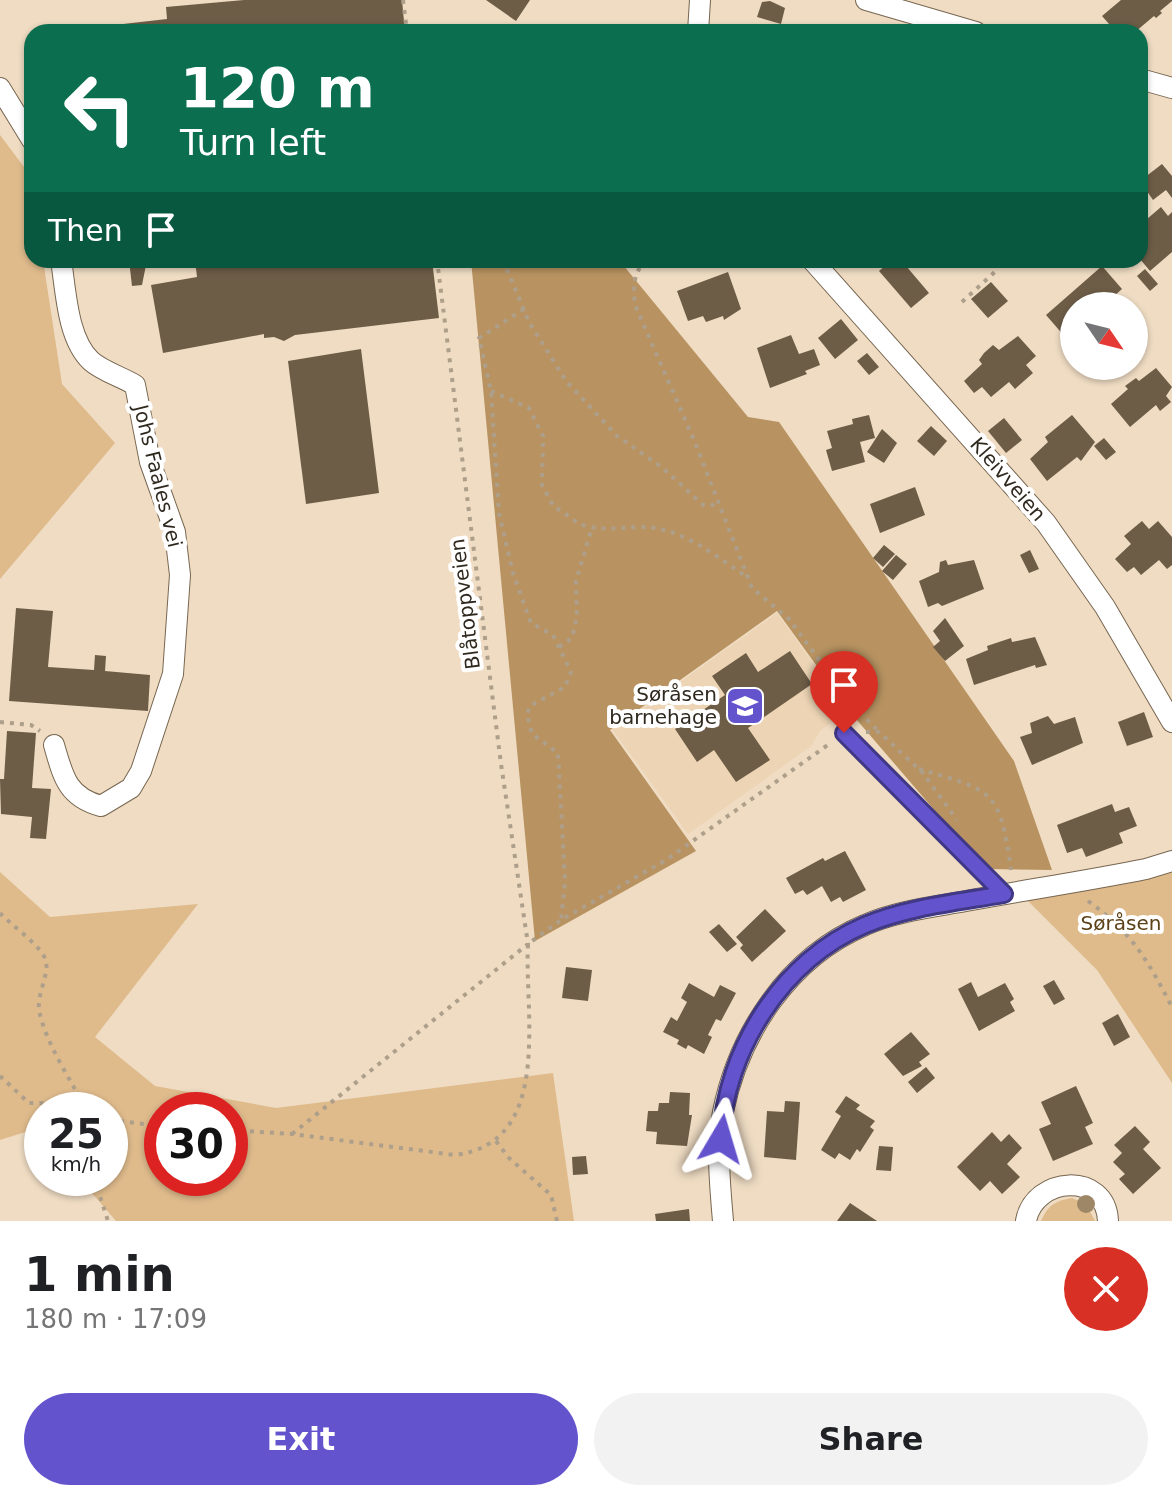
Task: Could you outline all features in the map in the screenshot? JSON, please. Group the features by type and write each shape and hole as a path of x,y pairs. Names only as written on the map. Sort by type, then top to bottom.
{"street":[{"path":"698,24 700,0"},
{"path":"866,0 948,24"},
{"path":"1148,81 1172,88"},
{"path":"0,88 24,127"},
{"name":"Johs Faales vei","path":"54,745 64,782 73,794 86,802 101,806 131,788 159,721 173,674 180,575 175,532 150,462 135,385 93,363 80,347 67,302 62,268"},
{"name":"Kleivveien","path":"819,268 1046,523 1105,607 1172,722"},
{"path":"723,1221 722,1115 732,1078 764,1010 790,978 823,950 865,925 924,909 1146,869 1172,861"},
{"path":"1026,1221 1028,1211 1044,1193 1061,1183 1097,1193 1108,1209 1108,1221"}],"lane":[{"path":"844,733 1004,894"}],"path":[{"path":"403,0 406,24"},
{"name":"Blåtoppveien","path":"438,268 505,795 528,944 529,1062 524,1092 507,1127 496,1141"},
{"path":"506,268 524,309 552,362 566,381 617,436 664,469 703,505 719,505"},
{"path":"639,268 633,286 635,305 694,440 746,576 763,599 789,619 851,703 919,769 957,821"},
{"path":"962,302 997,270"},
{"path":"524,309 479,338 491,391 499,513 513,573 531,623 553,635 571,672 565,687 530,706 527,714 532,734 558,753 565,881 561,920"},
{"path":"491,391 529,408 543,436 542,485 554,507 568,512 580,525 609,531 645,527 689,538 746,576"},
{"path":"559,647 572,638 577,617 576,581 592,527"},
{"path":"0,722 31,725 54,745"},
{"path":"292,1134 561,920 666,860 844,733 879,732"},
{"path":"919,769 973,784 997,803 1012,881 1003,872"},
{"path":"1065,884 1113,919 1140,949 1172,1007"},
{"path":"0,913 18,933 38,946 47,963 39,1009 58,1058 77,1092"},
{"path":"0,1076 24,1098"},
{"path":"248,1131 455,1155 477,1153 496,1141 509,1158 551,1195 557,1221"},
{"path":"100,1196 108,1221"}],"shaded area":[{"path":"472,268 626,268 748,417 779,422 1014,761 1052,870 985,869 850,712 777,611 610,730 696,851 535,941"},
{"path":"777,613 847,711 820,731 811,746 688,834 613,730"}],"green space":[{"path":"0,135 24,167 24,268 44,268 62,384 115,443 0,579"},
{"name":"Søråsen","path":"1172,859 1172,1083 1097,970 1020,893"},
{"path":"0,872 50,917 198,904 95,1037 155,1086 188,1092 144,1092 144,1196 248,1196 248,1103 276,1108 553,1073 574,1221 116,1221 94,1196 128,1196 128,1092 24,1092 24,1132 0,1140"},
{"path":"1072,1198 1086,1204 1095,1221 1041,1221 1053,1205"}],"building":[{"path":"244,0 402,0 404,24 123,24 167,19 166,7"},
{"path":"486,0 530,0 516,21"},
{"path":"1121,0 1172,0 1160,11 1162,13 1144,24 1109,24 1102,16"},
{"path":"770,1 785,8 781,24 757,17 762,2"},
{"path":"1162,164 1172,176 1172,198 1166,190 1153,200 1148,193 1148,175"},
{"path":"1161,207 1168,216 1172,212 1172,252 1150,271 1148,268 1148,218"},
{"path":"130,268 145,268 142,285 132,286"},
{"path":"196,268 433,268 439,318 295,335 284,341 274,337 264,338 264,334 163,353 151,285 197,277"},
{"path":"883,268 908,268 929,293 911,308 879,271"},
{"path":"1100,268 1104,268 1122,289 1119,292 1072,292"},
{"path":"1145,269 1158,284 1150,291 1137,276"},
{"path":"728,272 741,309 724,320 723,316 706,322 703,316 688,321 677,291"},
{"path":"991,282 1008,301 988,318 971,299"},
{"path":"1060,303 1060,331 1046,315"},
{"path":"841,319 858,340 835,359 818,338"},
{"path":"791,335 799,354 814,349 820,365 805,371 807,374 770,388 757,348"},
{"path":"1018,336 1036,356 1026,365 1033,373 1015,389 1009,382 991,397 982,387 974,393 964,381 982,364 979,360 984,353 993,345 999,350"},
{"path":"361,349 379,493 306,504 288,361"},
{"path":"867,353 879,367 869,375 857,361"},
{"path":"1156,368 1172,387 1166,396 1171,402 1160,411 1156,405 1130,427 1111,404 1128,389 1125,386 1133,380 1148,380 1148,374"},
{"path":"869,415 875,438 860,442 865,462 832,471 826,450 832,448 827,431 853,424 852,419"},
{"path":"1072,415 1095,442 1081,461 1077,457 1047,481 1030,459 1048,442 1045,437"},
{"path":"1004,418 1022,440 1006,453 988,431"},
{"path":"931,426 947,441 934,456 917,441"},
{"path":"882,429 897,443 884,463 867,452"},
{"path":"1104,438 1116,452 1106,460 1094,446"},
{"path":"915,487 925,515 880,533 870,504"},
{"path":"1142,521 1149,529 1158,521 1172,537 1172,565 1167,569 1159,560 1141,575 1134,567 1127,572 1115,559 1131,544 1124,536"},
{"path":"884,545 895,554 883,567 873,558"},
{"path":"1030,550 1039,569 1029,573 1020,555"},
{"path":"896,555 907,564 893,580 882,571"},
{"path":"946,560 948,565 974,560 984,589 942,606 938,603 928,607 919,581 939,572 940,562"},
{"path":"16,608 53,611 48,667 94,670 95,655 106,656 105,671 150,675 148,711 9,701"},
{"path":"945,618 964,646 945,661 933,647 940,641 933,631"},
{"path":"1035,637 1047,665 1036,668 1035,665 974,685 966,659 988,650 987,646 1011,638 1012,642"},
{"path":"790,651 812,684 748,728 770,760 736,782 714,750 697,762 675,729 725,695 712,676 746,653 758,672"},
{"path":"1144,712 1153,737 1127,746 1118,722"},
{"path":"1048,716 1054,724 1075,717 1083,743 1032,765 1020,737 1032,733 1030,723"},
{"path":"7,731 36,733 32,788 51,789 46,839 30,838 32,817 1,814 0,779 4,779"},
{"path":"1112,804 1115,812 1129,807 1137,826 1119,833 1123,843 1086,857 1082,848 1067,853 1057,825"},
{"path":"845,851 866,890 843,902 840,897 831,902 822,886 807,895 803,890 795,894 786,878 823,858 825,861"},
{"path":"765,909 786,931 752,962 740,948 743,945 736,937"},
{"path":"719,924 737,944 727,952 709,932"},
{"path":"566,967 592,970 588,1001 562,998"},
{"path":"1054,980 1065,999 1054,1005 1043,986"},
{"path":"971,982 978,997 1005,983 1014,999 1010,1002 1015,1011 979,1031 958,989"},
{"path":"689,983 714,997 720,985 736,993 721,1021 716,1019 704,1054 688,1045 686,1049 677,1044 679,1040 663,1032 671,1017 677,1021 687,1002 681,998"},
{"path":"1118,1014 1130,1037 1114,1046 1102,1023"},
{"path":"911,1032 930,1054 919,1062 922,1066 903,1076 884,1054"},
{"path":"926,1067 935,1078 917,1093 908,1082"},
{"path":"1076,1086 1093,1123 1085,1127 1093,1144 1053,1161 1039,1129 1051,1124 1041,1102"},
{"path":"670,1092 690,1093 689,1115 692,1115 687,1146 656,1144 657,1132 646,1131 648,1111 658,1111 659,1103 669,1103"},
{"path":"846,1096 860,1105 856,1109 875,1121 870,1127 874,1130 860,1152 857,1149 850,1160 839,1153 835,1159 821,1150 841,1116 835,1112"},
{"path":"785,1101 800,1102 796,1160 764,1157 767,1111 784,1112"},
{"path":"1135,1126 1150,1142 1143,1149 1161,1168 1133,1194 1119,1179 1125,1174 1113,1162 1122,1153 1114,1145"},
{"path":"992,1132 1001,1142 1009,1134 1022,1148 1007,1164 1020,1177 1002,1194 990,1181 980,1191 957,1167"},
{"path":"879,1146 893,1147 891,1171 876,1170"},
{"path":"586,1156 588,1174 573,1175 572,1157"},
{"path":"850,1203 877,1221 837,1221"},
{"path":"689,1209 690,1221 656,1221 655,1214"}],"place":[{"name":"Søråsen barnehage","path":"745,706"}],"route":[{"path":"721,1139 722,1115 732,1078 748,1039 764,1010 790,978 823,950 865,925 924,909 1004,894 844,733"}]}
